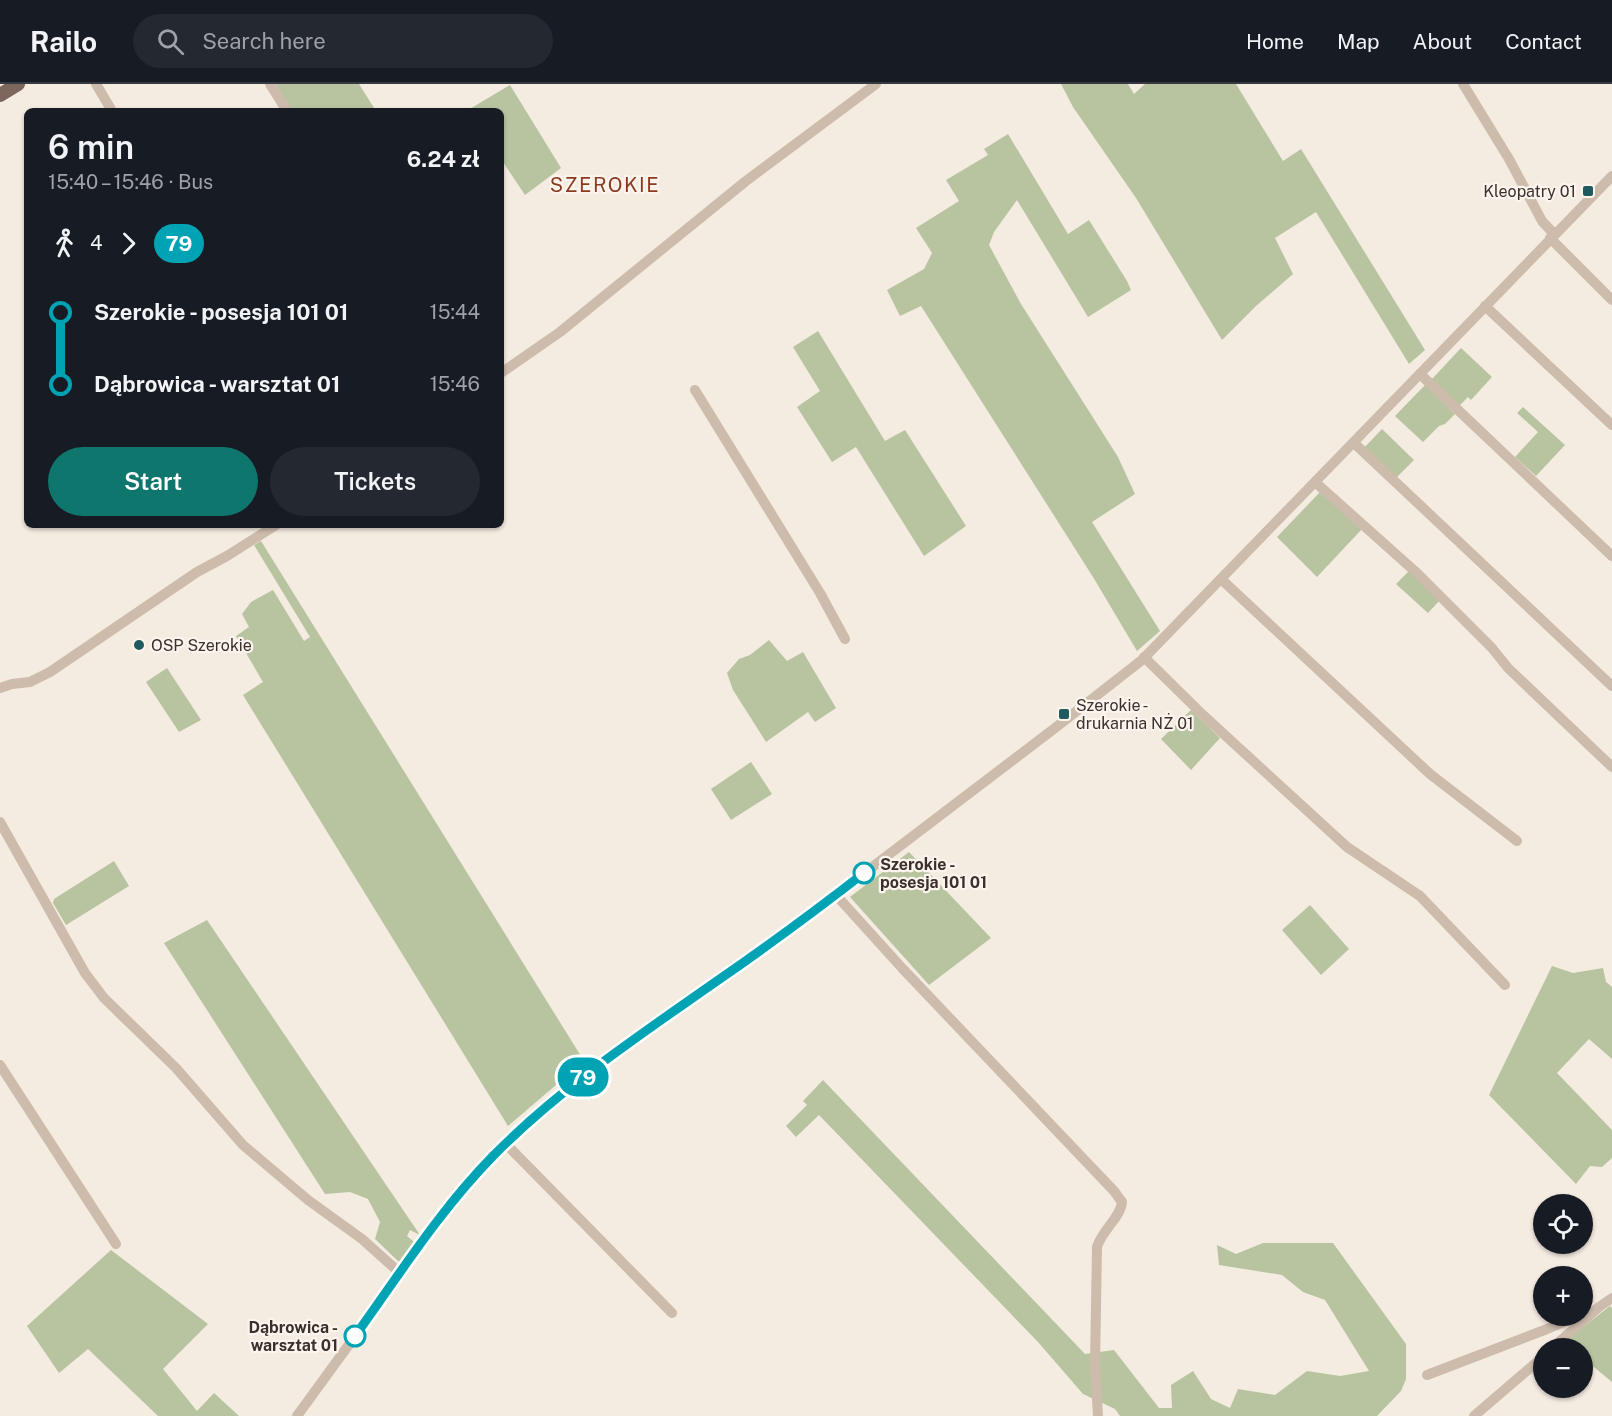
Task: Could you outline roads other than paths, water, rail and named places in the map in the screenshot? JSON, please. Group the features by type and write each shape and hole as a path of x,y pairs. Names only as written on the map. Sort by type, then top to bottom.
{"main road":[{"path":"0,95 18,84"}],"street":[{"path":"96,84 110,108"},
{"path":"270,84 285,108"},
{"path":"504,372 560,332 746,181 876,84"},
{"path":"1463,84 1552,236 1612,300"},
{"path":"297,1416 460,1192 506,1144 600,1064 836,895 1088,703 1144,657 1612,176"},
{"path":"1485,306 1612,425"},
{"path":"1420,374 1612,556"},
{"path":"695,390 809,574 845,639"},
{"path":"1354,443 1612,686"},
{"path":"1315,482 1418,574 1492,648 1508,668 1612,767"},
{"path":"0,688 30,682 50,672 197,572 271,528"},
{"path":"1221,579 1430,774 1517,841"},
{"path":"1144,657 1203,715 1347,847 1420,896 1506,985"},
{"path":"0,822 85,973 100,993 180,1072 243,1145 308,1200 362,1239 400,1273"},
{"path":"836,895 1122,1202 1120,1210 1099,1238 1097,1246 1095,1366 1098,1416"},
{"path":"0,1065 116,1245"},
{"path":"506,1144 672,1313"},
{"path":"1563,1338 1612,1298"},
{"path":"1593,1309 1599,1307"},
{"path":"1427,1374 1554,1326"},
{"path":"1474,1416 1533,1365"}],"place":[{"name":"Kleopatry 01","path":"1588,191"},
{"name":"OSP Szerokie","path":"139,645"},
{"name":"Szerokie - drukarnia NŻ 01","path":"1064,714"},
{"name":"Szerokie - posesja 101 01","path":"864,873"},
{"name":"Dąbrowica - warsztat 01","path":"355,1336"}],"district":[{"name":"SZEROKIE","path":"605,185"}]}
